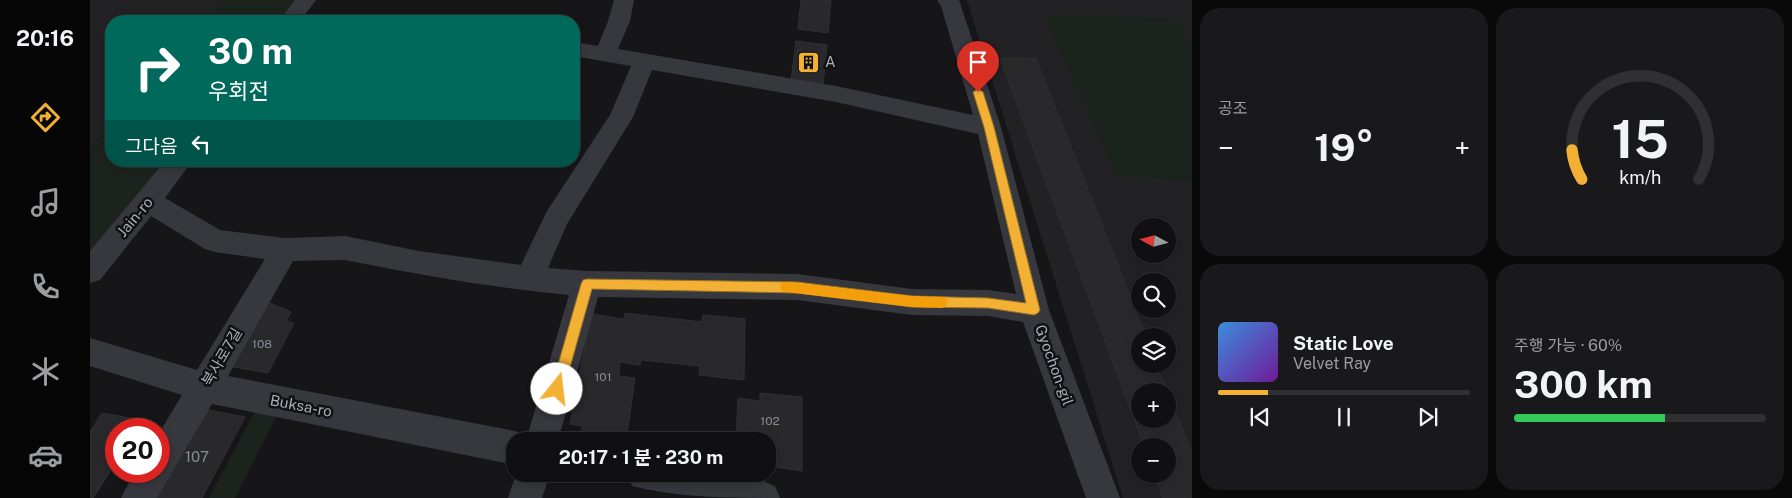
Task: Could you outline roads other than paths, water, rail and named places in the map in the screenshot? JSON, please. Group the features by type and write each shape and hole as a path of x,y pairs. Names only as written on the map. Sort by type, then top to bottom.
{"street":[{"path":"294,15 306,0"},
{"path":"605,55 619,20 624,0"},
{"name":"Gyochon-gil","path":"947,0 951,4 989,127 1034,310 1103,498"},
{"path":"580,50 836,94 989,127"},
{"path":"529,279 556,219 621,117 644,61"},
{"name":"Jain-ro","path":"90,271 175,167"},
{"path":"148,201 215,241 285,250 345,248 419,263 529,279 587,284 797,287 912,302 988,303 1034,310"},
{"name":"북사로7길","path":"170,446 285,250"},
{"path":"545,432 587,284"},
{"name":"Buksa-ro","path":"90,352 205,387 506,446"},
{"path":"525,498 530,482"},
{"path":"684,482 763,498"},
{"path":"138,498 147,483"}],"place":[{"name":"A","path":"809,62"}]}
